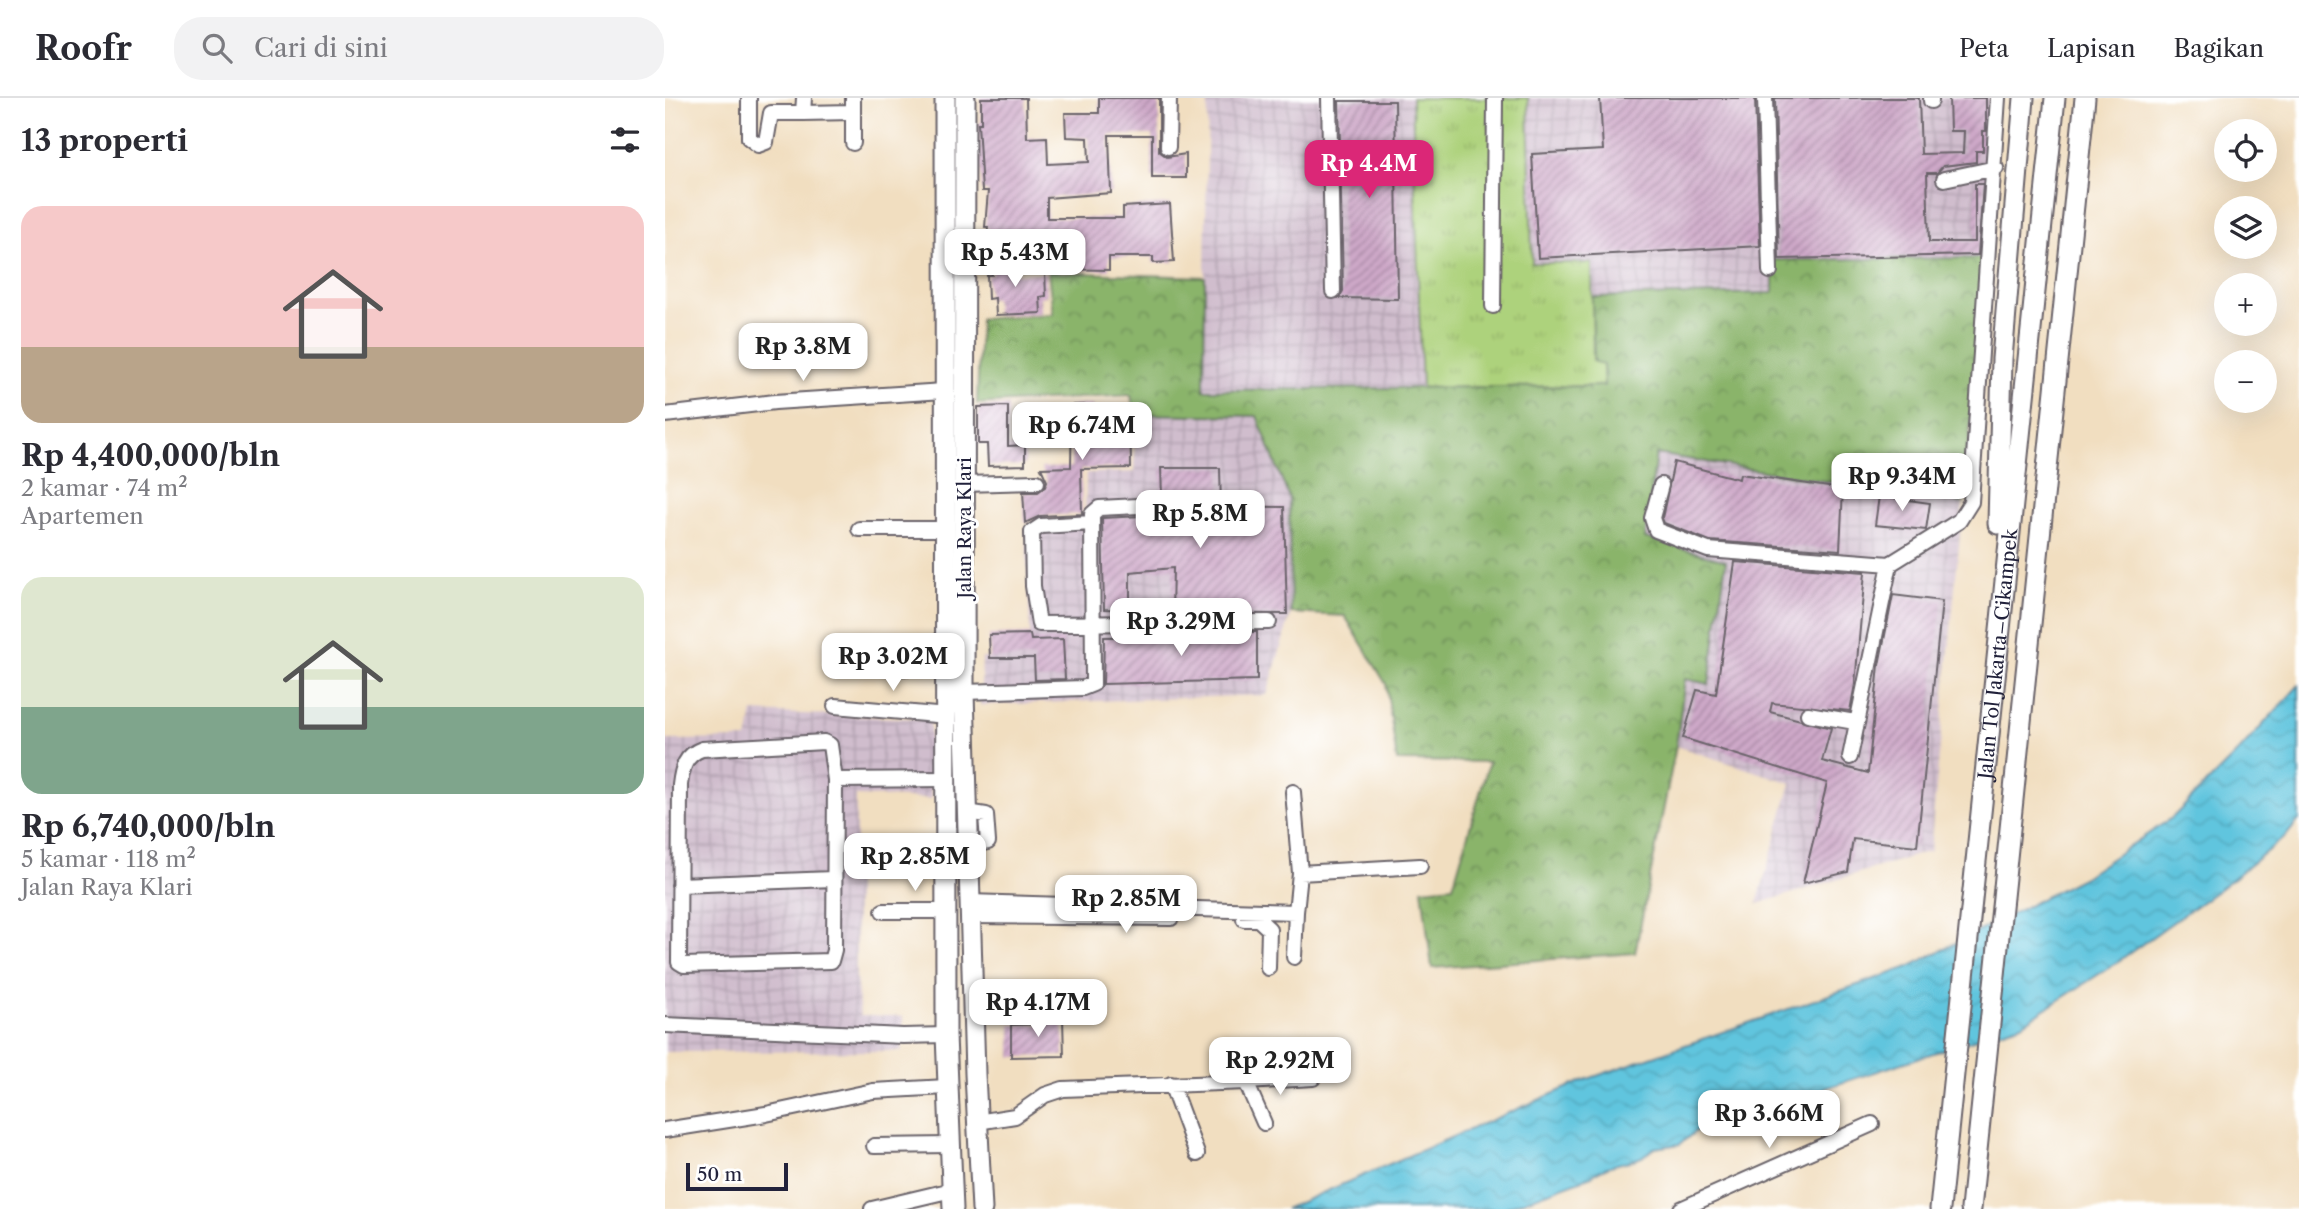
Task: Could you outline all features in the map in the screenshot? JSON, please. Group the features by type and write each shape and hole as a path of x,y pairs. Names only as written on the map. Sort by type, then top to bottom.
{"highway":[{"name":"Jalan Raya Klari","path":"945,98 946,1035 952,1200"},
{"name":"Jalan Raya Klari","path":"965,98 964,692 969,909 982,1209"},
{"path":"1995,665 2002,359 2024,98"},
{"name":"Jalan Tol Jakarta–Cikampek","path":"1940,1209 2055,98"},
{"name":"Jalan Tol Jakarta–Cikampek","path":"1971,1209 2085,98"}],"street":[{"path":"749,98 749,138 758,145 767,142 771,113 804,105 853,105 853,143"},
{"path":"1168,147 1169,98"},
{"path":"1329,98 1333,291"},
{"path":"1493,306 1495,98"},
{"path":"1765,98 1770,271"},
{"path":"1661,485 1652,518 1657,530 1708,550 1890,564 1959,521 1971,502 1996,168 1998,98"},
{"path":"1944,179 1996,168"},
{"path":"965,251 1049,250"},
{"path":"665,415 775,402 944,391"},
{"path":"964,484 1037,482"},
{"path":"964,692 1088,687 1095,676 1092,514 1099,508 1159,505"},
{"path":"1091,523 1034,530 1034,586 1039,624 1269,622"},
{"path":"859,529 946,529"},
{"path":"1850,757 1855,722 1890,564"},
{"path":"889,668 947,668"},
{"path":"835,706 947,716"},
{"path":"1808,714 1855,722"},
{"path":"824,743 830,745 835,780 833,879 834,957 831,961 684,965 679,962 681,773 694,752 702,749 824,743"},
{"path":"835,780 946,779"},
{"path":"1293,792 1300,873 1294,957"},
{"path":"1300,873 1420,866"},
{"path":"679,885 833,879"},
{"path":"969,909 1296,912"},
{"path":"969,909 1258,919 1265,922 1271,937 1269,968"},
{"path":"883,911 947,911"},
{"path":"665,1025 903,1036 946,1035"},
{"path":"978,1122 1015,1116 1045,1096 1063,1090 1313,1078"},
{"path":"1246,1082 1264,1123"},
{"path":"1171,1084 1197,1154"},
{"path":"665,1130 766,1114 873,1091 947,1087"},
{"path":"1681,1209 1872,1124"},
{"path":"874,1146 950,1145"},
{"path":"872,1209 952,1200"}],"shaded area":[{"path":"1208,98 1412,98 1422,388 1203,390"},
{"path":"1528,98 1990,98 1986,258 1773,260 1774,293 1592,297 1591,263 1532,264"},
{"path":"1134,414 1257,416 1289,498 1291,613 1267,695 980,705 982,658 1031,657 1026,526 1085,522 1086,473 1135,472"},
{"path":"1656,454 1963,503 1930,851 1757,904 1791,783 1676,746 1685,678 1709,684 1645,538"},
{"path":"753,712 930,719 931,799 856,796 856,975 860,1016 903,1016 902,1051 665,1052 665,740 747,739"}],"green space":[{"path":"1412,98 1528,98 1532,263 1592,263 1593,361 1603,364 1604,386 1422,388"},
{"path":"1986,258 1963,503 1656,454 1645,538 1726,561 1709,684 1685,679 1676,746 1635,953 1432,968 1422,889 1453,886 1489,762 1397,761 1386,684 1345,616 1291,613 1289,498 1257,416 1134,414 1131,395 977,404 980,319 1053,314 1048,272 1205,277 1204,390 1604,386 1603,365 1594,361 1592,297 1773,293 1773,260"}],"water":[{"path":"2299,685 2299,820 2286,836 2222,887 2113,965 2022,1024 1697,1130 1680,1144 1654,1148 1640,1158 1607,1167 1592,1176 1502,1209 1285,1209 1585,1080 1909,967 2084,877 2173,817 2240,750"}],"building":[{"path":"981,98 1026,98 1027,138 1047,137 1048,164 1089,162 1088,138 1066,137 1065,113 1099,113 1099,98 1159,98 1159,151 1167,157 1186,154 1186,178 1152,178 1152,135 1109,135 1111,193 1047,198 1047,218 1123,218 1123,207 1170,204 1174,262 1153,263 1153,257 1109,257 1109,270 1055,269 1059,251 1056,236 1016,231 1015,241 987,241 988,227 985,227 988,191 982,191 978,123 981,123"},
{"path":"1600,98 1755,98 1760,246 1538,258 1532,154 1603,150"},
{"path":"1775,98 1919,98 1921,154 1963,153 1964,131 1950,131 1949,98 1986,98 1983,151 1976,151 1976,162 1943,166 1937,173 1927,173 1929,242 1975,242 1975,184 1983,184 1978,255 1779,259"},
{"path":"1339,101 1395,101 1398,299 1339,298 1343,291"},
{"path":"991,260 1015,260 1016,274 1045,273 1046,296 1040,297 1041,313 996,315 995,298 988,299 987,275 992,275"},
{"path":"1072,405 1093,405 1093,427 1113,427 1113,406 1130,406 1131,468 1081,469 1082,514 1040,516 1025,523 1023,492 1038,492 1045,487 1047,481 1041,468 1071,467"},
{"path":"1008,406 1008,446 1025,445 1025,465 988,466 987,444 978,444 978,407"},
{"path":"1674,462 1739,479 1740,474 1843,489 1840,550 1710,541 1664,523 1662,518"},
{"path":"1161,468 1220,468 1221,506 1284,507 1287,614 1172,613 1173,568 1130,572 1130,610 1104,609 1102,518 1163,515 1167,504 1162,497"},
{"path":"1879,496 1930,503 1926,530 1875,525"},
{"path":"1735,562 1865,572 1850,711 1772,703 1770,712 1831,728 1822,761 1868,773 1879,665 1893,595 1942,601 1917,846 1853,839 1848,872 1803,883 1827,783 1683,738 1697,690 1716,694"},
{"path":"1172,632 1257,632 1257,680 1103,684 1104,637 1172,636"},
{"path":"1030,634 1031,640 1063,639 1065,679 1035,680 1034,658 990,658 989,635"},
{"path":"1045,1018 1063,1018 1064,1056 1011,1057 1011,1025 1045,1024"}]}
